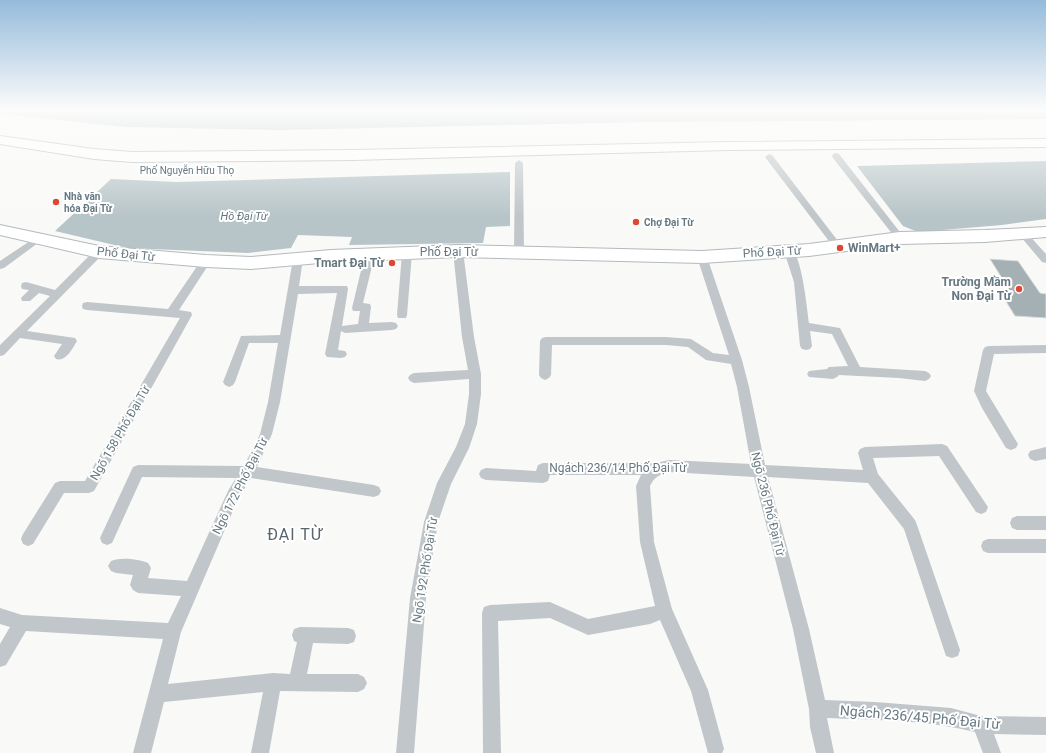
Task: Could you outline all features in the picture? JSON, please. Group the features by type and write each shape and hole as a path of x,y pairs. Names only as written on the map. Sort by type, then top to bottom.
{"main road":[{"name":"Phố Nguyễn Hữu Thọ","path":"41,146 94,154 132,157 786,151 926,146"},
{"name":"Phố Nguyễn Hữu Thọ","path":"60,164 105,169 178,171 769,157 786,151 836,156 1046,153"},
{"name":"Phố Đại Từ","path":"0,230 100,252 206,261 251,263 370,254 458,251 702,257 838,247 900,238 1024,235 1046,232"}],"lane":[{"path":"836,156 900,238"},
{"path":"769,157 838,247"},
{"path":"519,163 519,253"},
{"path":"1024,235 1046,260"},
{"path":"0,266 39,238"},
{"name":"Ngõ 192 Phố Đại Từ","path":"405,753 418,598 431,522 444,483 462,448 471,424 475,394 475,374 468,337 458,251"},
{"path":"789,251 799,282 806,346"},
{"path":"0,352 100,252"},
{"path":"402,315 407,253"},
{"path":"362,328 366,307 357,308 370,254"},
{"name":"Ngõ 236 Phố Đại Từ","path":"702,257 736,360 743,387 758,471 801,629 818,709 819,727 825,753"},
{"name":"Ngõ 172 Phố Đại Từ","path":"142,753 173,631 233,495 248,472 266,434 274,402 290,315 292,290 298,259"},
{"path":"171,313 206,261"},
{"path":"26,286 58,294"},
{"path":"26,298 37,288"},
{"path":"292,290 343,289 331,354 341,354"},
{"name":"Ngõ 158 Phố Đại Từ","path":"28,539 60,487 89,487 187,315 87,306"},
{"path":"345,329 392,326"},
{"path":"804,326 836,331 856,371"},
{"path":"18,334 71,341 60,356"},
{"path":"229,382 245,339 285,339"},
{"path":"545,375 546,341 666,341 691,343 710,357 736,360"},
{"path":"1011,444 986,404 980,391 989,350 1046,349"},
{"path":"813,374 833,374 833,370 899,373 925,376"},
{"path":"414,378 475,374"},
{"path":"952,650 910,525 872,477 865,453 942,450 981,507"},
{"name":"Ngách 236/14 Phố Đại Từ","path":"486,474 543,477 544,469 656,469 669,466 872,477"},
{"path":"656,469 647,477 643,486 647,542 664,610 699,690 714,749"},
{"path":"107,538 138,471 248,472 374,491"},
{"path":"1017,523 1046,523"},
{"path":"988,546 1046,546"},
{"path":"116,566 143,568 138,584 192,589"},
{"path":"492,753 490,613 550,610 588,627 650,616 664,610"},
{"path":"0,616 22,623 173,631"},
{"path":"0,659 22,623"},
{"path":"297,682 304,635 348,636"},
{"path":"157,694 273,682 358,683"},
{"path":"260,753 273,682"},
{"name":"Ngách 236/45 Phố Đại Từ","path":"818,709 875,711 951,717 981,725 1046,726"},
{"path":"981,725 992,753"}],"water":[{"path":"1046,161 1046,219 1002,225 918,232 903,226 857,166"},
{"name":"Hồ Đại Từ","path":"510,172 510,226 486,227 483,243 349,245 352,237 298,235 291,248 248,253 127,248 55,231 111,179 177,182"}],"building":[{"path":"990,259 1018,261 1040,293 1046,294 1046,318 1015,316 999,290 1010,291"}],"place":[{"name":"Nhà văn hóa Đại Từ","path":"56,202"},
{"name":"Chợ Đại Từ","path":"636,222"},
{"name":"WinMart+","path":"840,248"},
{"name":"Tmart Đại Từ","path":"392,263"},
{"name":"Trường Mầm Non Đại Từ","path":"1019,289"}],"district":[{"name":"ĐẠI TỪ","path":"295,534"}]}
